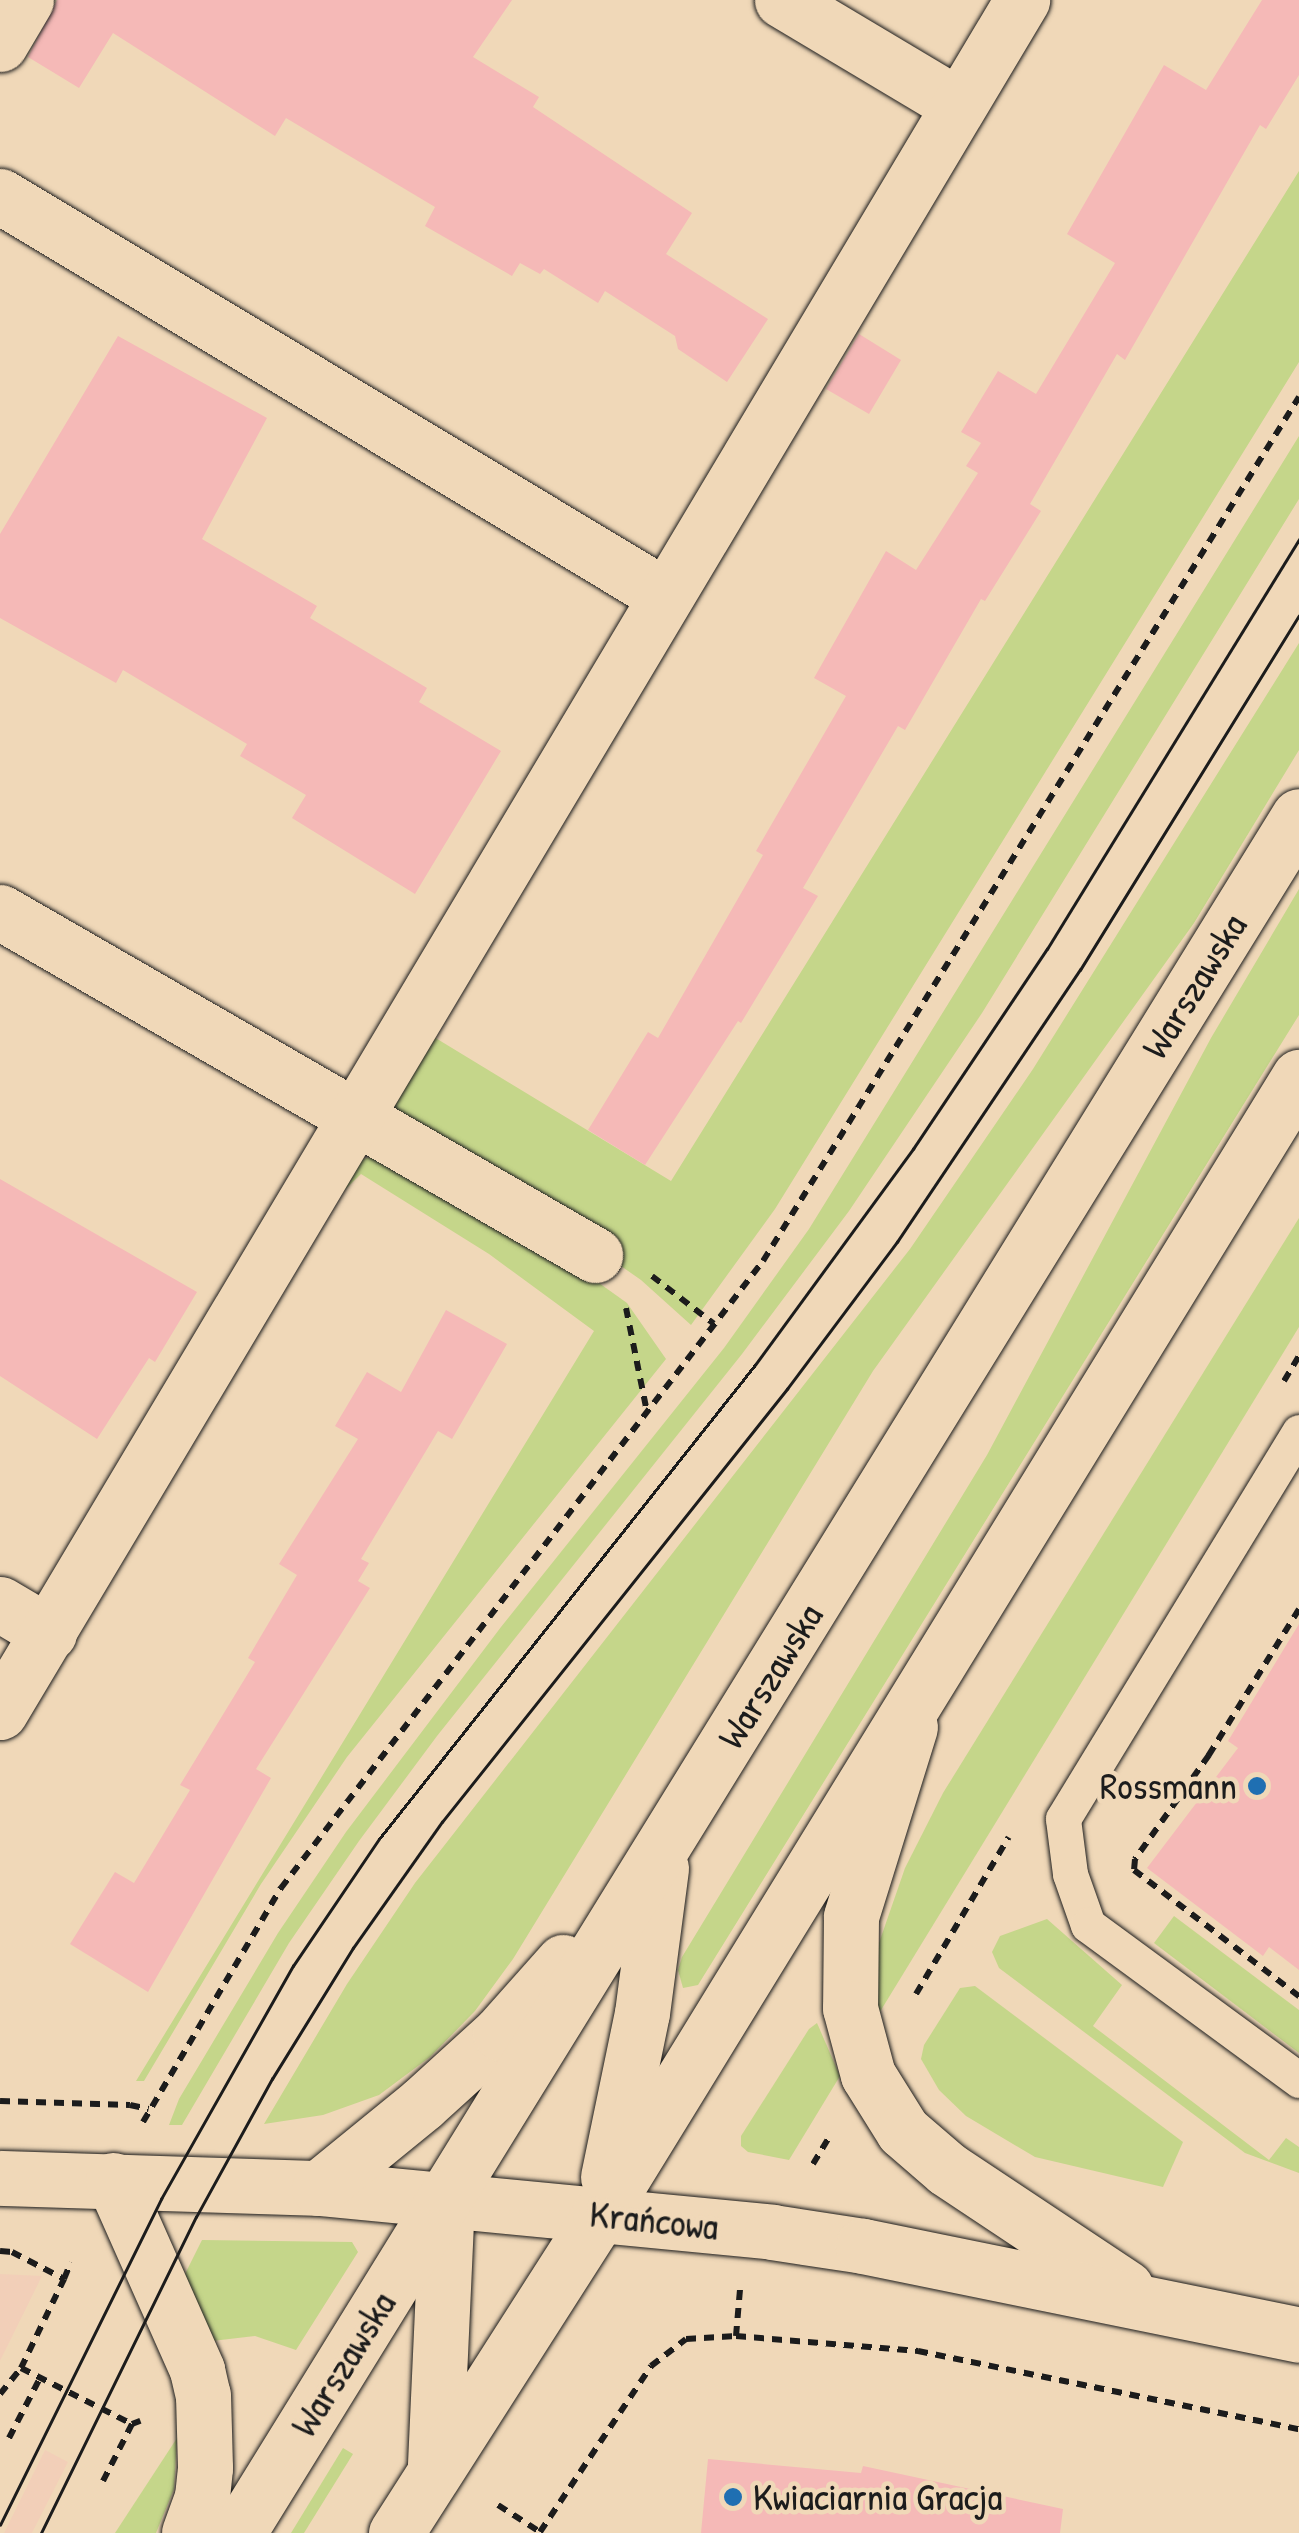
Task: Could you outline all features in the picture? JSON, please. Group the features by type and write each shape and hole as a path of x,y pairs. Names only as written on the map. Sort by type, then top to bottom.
{"street":[{"path":"0,44 26,0"},
{"path":"782,0 958,106"},
{"path":"0,1712 352,1116 1022,0"},
{"path":"0,196 664,595"},
{"name":"Warszawska","path":"238,2533 1299,816"},
{"path":"0,912 594,1255"},
{"path":"396,2533 729,2006 1299,1077"},
{"path":"0,1604 49,1633"},
{"path":"922,1689 851,1917 850,2008 868,2075 903,2131 947,2169 1149,2304"},
{"path":"600,2214 642,2013 664,1847"},
{"path":"319,2188 422,2104 500,2033 664,1847"},
{"path":"642,2013 662,2026 685,2030 729,2006"},
{"name":"Krańcowa","path":"0,2178 319,2188 600,2214 862,2246 1299,2335"},
{"path":"113,2180 197,2370 204,2395 205,2468 190,2533"},
{"path":"434,2468 447,2198"}],"lane":[{"path":"1299,1432 1063,1819 1070,1874 1088,1925 1299,2080"}],"path":[{"path":"141,2125 282,1888 762,1261 1299,397"},
{"path":"1299,1609 1209,1756 1135,1859 1134,1870 1299,1996"},
{"path":"0,2101 130,2105 149,2110"},
{"path":"0,2251 12,2252 64,2278"},
{"path":"0,2394 20,2368 72,2262"},
{"path":"736,2336 740,2288"},
{"path":"498,2505 540,2532 651,2366 686,2339 736,2336 918,2351 1299,2430"},
{"path":"9,2438 40,2378"},
{"path":"103,2481 132,2424"}],"shaded area":[{"path":"0,2274 42,2276 0,2361"},
{"path":"45,2450 68,2462 32,2533 4,2533"}],"green space":[{"path":"1299,171 1299,362 775,1209 691,1325 641,1280 578,1236 393,1124 391,1097 429,1034 671,1181"},
{"path":"1299,436 1299,499 982,1013 849,1211 742,1354 437,1736 359,1841 289,1943 182,2125 169,2125 179,2099 278,1933 346,1832 501,1627 724,1348 809,1229"},
{"path":"1299,643 1299,750 1194,923 873,1371 513,1959 475,2011 430,2057 379,2095 323,2115 264,2124 347,1984 415,1883 910,1249 1033,1069"},
{"path":"1299,889 1299,1015 698,1985 683,1988 678,1970 682,1957 987,1455 1211,1038"},
{"path":"378,1155 557,1253 627,1303 666,1359 347,1757 261,1884 144,2081 136,2081 594,1331 489,1254 361,1174 310,1224 356,1161"},
{"path":"1299,1218 1299,1327 878,2015 873,1979 879,1943 905,1868 943,1793"},
{"path":"1174,1916 1299,2010 1299,2053 1154,1943"},
{"path":"1047,1919 1122,1985 1093,2026 1269,2160 1286,2138 1299,2147 1299,2173 1245,2153 999,1968 992,1952 1000,1936"},
{"path":"975,1986 1183,2142 1163,2187 1035,2157 966,2116 939,2090 921,2059 924,2045 960,1988"},
{"path":"817,2023 840,2076 789,2160 748,2152 741,2146 741,2136 809,2029"},
{"path":"202,2240 352,2242 358,2252 296,2350 255,2336 212,2341 178,2288"},
{"path":"177,2438 174,2489 156,2533 115,2533"},
{"path":"343,2448 353,2454 304,2533 291,2533"}],"building":[{"path":"57,0 512,0 473,57 539,97 533,107 692,213 666,254 768,319 727,382 678,349 675,336 605,291 598,303 544,269 540,274 520,263 512,276 425,226 435,207 286,118 275,136 113,33 79,88 28,57"},
{"path":"1262,0 1299,0 1299,75 1266,129 1260,125 1125,360 1117,354 1030,504 1041,511 985,601 981,599 905,730 898,726 803,888 818,896 741,1023 738,1021 645,1165 588,1130 648,1032 658,1038 763,855 756,851 846,696 814,678 886,551 916,570 978,473 966,466 981,443 961,432 998,371 1036,394 1115,263 1067,234 1164,65 1206,90"},
{"path":"859,334 901,360 869,414 826,389"},
{"path":"118,336 267,418 202,539 317,606 310,618 427,688 419,702 501,751 415,894 292,818 306,795 240,756 247,744 123,670 116,683 0,618 0,534"},
{"path":"0,1179 197,1292 155,1362 149,1358 97,1439 0,1376"},
{"path":"446,1310 507,1344 452,1439 438,1431 361,1559 369,1563 358,1581 370,1588 256,1769 271,1778 148,1992 70,1944 115,1872 134,1883 190,1790 180,1785 255,1662 248,1658 297,1575 279,1564 358,1439 335,1426 367,1372 401,1392"},
{"path":"1299,1624 1299,1970 1269,1947 1263,1956 1147,1868 1238,1748 1228,1741"},
{"path":"708,2459 861,2473 863,2466 1063,2509 1060,2533 701,2533"}],"tram line":[{"path":"0,2525 161,2199 293,1966 379,1839 755,1365 913,1149 1047,949 1299,539"},
{"path":"41,2533 196,2217 272,2079 353,1948 442,1822 787,1389 897,1242 1080,970 1299,616"}],"place":[{"name":"Rossmann","path":"1257,1786"},
{"name":"Kwiaciarnia Gracja","path":"733,2497"}]}
